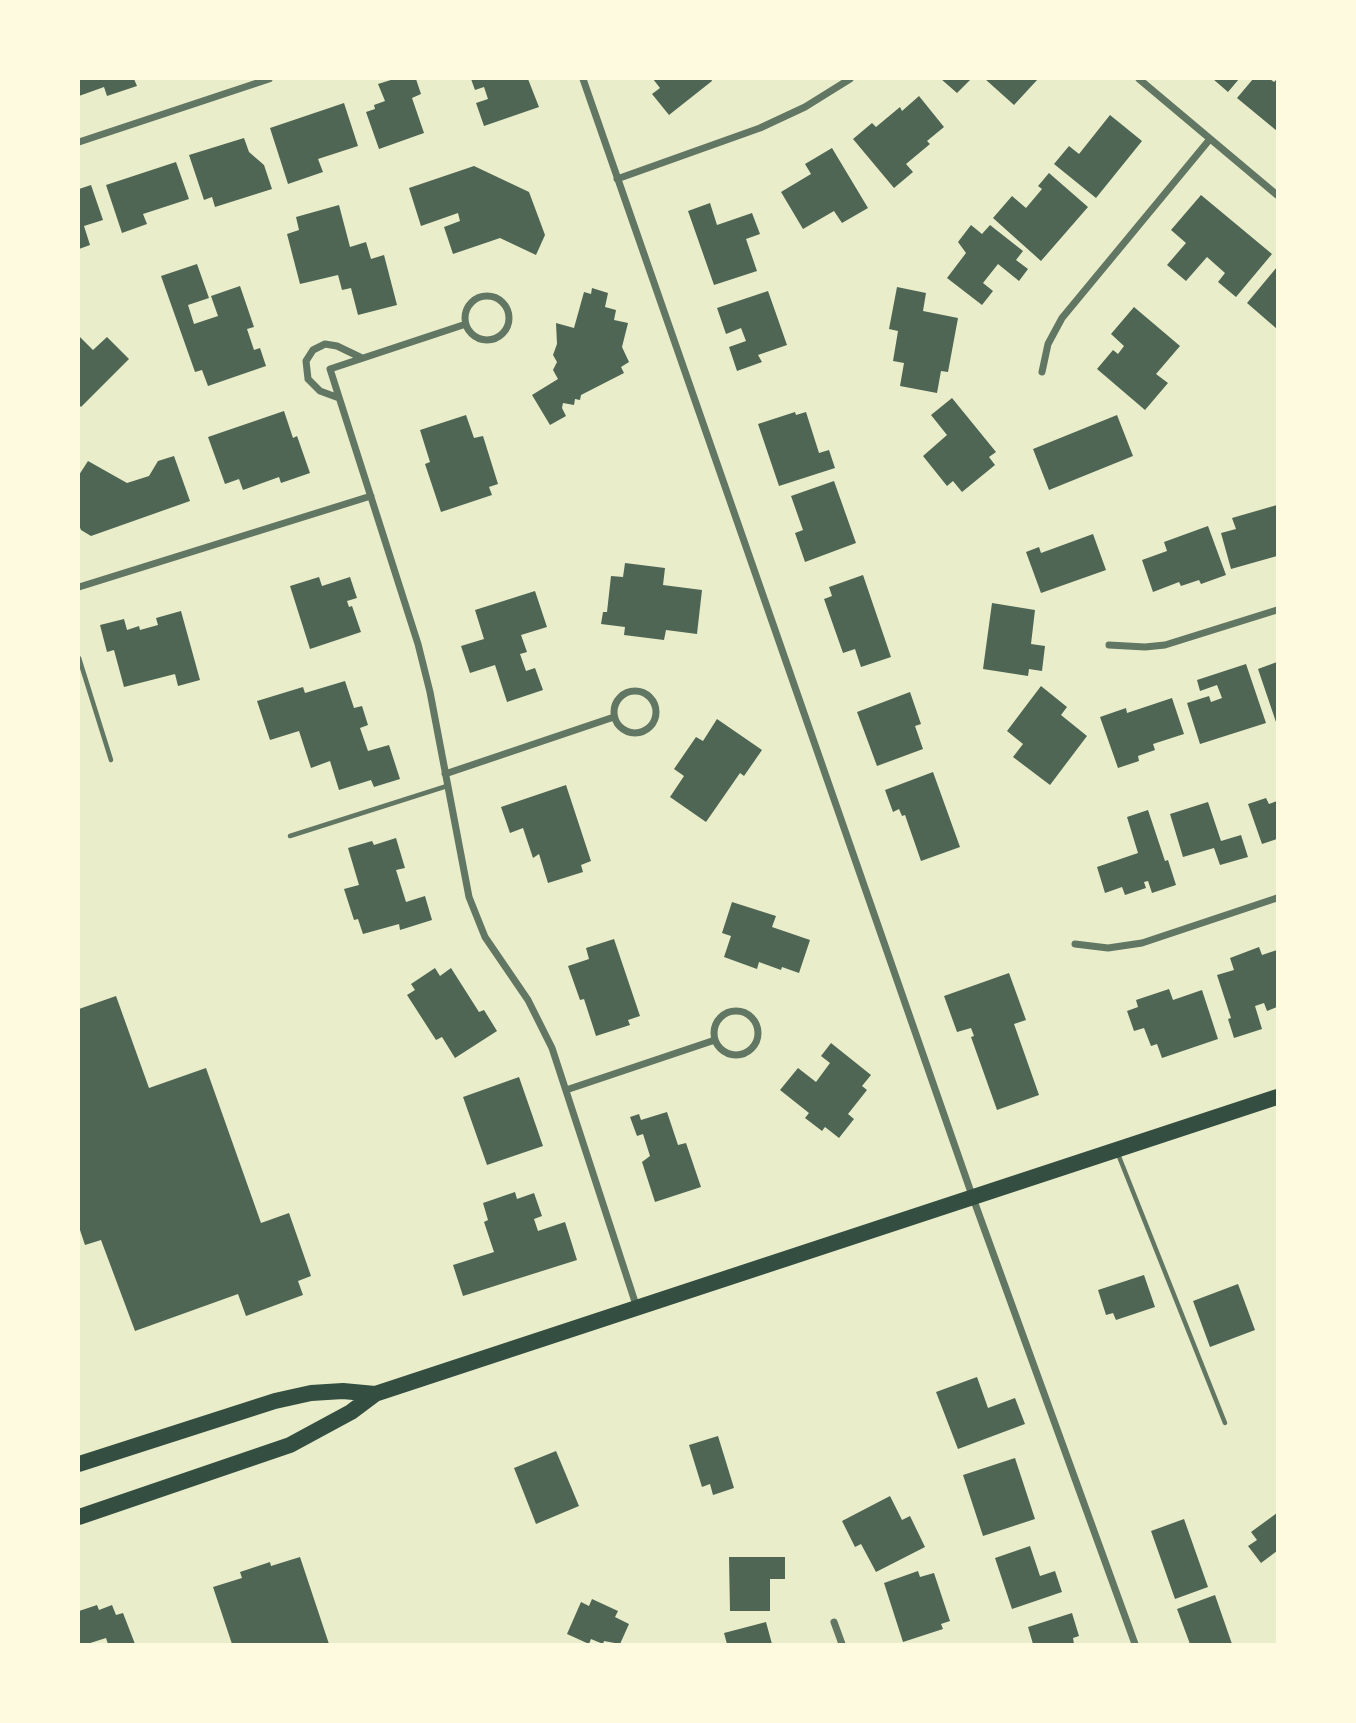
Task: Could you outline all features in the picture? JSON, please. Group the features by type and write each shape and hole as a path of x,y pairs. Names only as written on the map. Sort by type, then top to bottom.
{"main road":[{"path":"79,1517 290,1445 351,1412 375,1394 1277,1097"},
{"path":"79,1464 275,1401 343,1391 375,1394"}],"street":[{"path":"79,142 269,79"},
{"path":"583,79 973,1198 1135,1644"},
{"path":"617,179 760,128 805,107 850,79"},
{"path":"1139,79 1277,195"},
{"path":"1042,372 1048,344 1062,318 1210,139"},
{"path":"493,296 500,299 509,312 510,319 505,332 494,340 480,339 466,324 467,308 478,297 493,296"},
{"path":"466,324 330,369 418,643 469,897 485,937 538,1017 552,1048 638,1309"},
{"path":"339,398 320,391 308,379 306,361 313,350 325,344 337,346 362,358"},
{"path":"79,587 371,496"},
{"path":"1109,645 1165,645 1277,610"},
{"path":"625,692 646,694 655,706 651,725 640,732 627,732 614,718 615,703 625,692"},
{"path":"445,774 614,718"},
{"path":"1075,944 1125,947 1277,898"},
{"path":"729,1013 743,1013 754,1020 757,1027 758,1034 752,1048 739,1055 725,1052 715,1040 718,1021 729,1013"},
{"path":"566,1090 715,1040"},
{"path":"834,1622 842,1644"}],"lane":[{"path":"79,658 111,760"},
{"path":"290,836 447,786"},
{"path":"1116,1150 1226,1423"}],"building":[{"path":"79,79 134,79 137,86 107,96 104,87 79,96"},
{"path":"394,79 416,79 421,94 412,98 424,133 379,149 366,112 385,101 378,84"},
{"path":"471,79 528,79 539,107 484,126 476,103 488,99 484,87 475,90"},
{"path":"653,79 712,81 669,115 652,94 660,88"},
{"path":"941,79 971,79 957,93"},
{"path":"985,79 1038,79 1014,105"},
{"path":"1213,79 1239,79 1228,92"},
{"path":"1253,79 1270,79 1274,82 1277,79 1277,131 1237,98"},
{"path":"919,96 944,127 927,141 930,144 906,164 913,172 894,188 853,139 872,123 876,127 900,107 902,111"},
{"path":"344,103 358,146 318,159 323,172 288,184 270,128"},
{"path":"1110,115 1142,141 1096,198 1054,164 1069,146 1079,154"},
{"path":"244,138 249,152 264,165 272,189 215,207 212,197 204,200 189,155"},
{"path":"832,148 868,208 842,223 834,211 803,229 781,192 811,174 805,164"},
{"path":"176,162 189,199 143,214 147,224 122,233 106,185"},
{"path":"474,166 529,192 545,235 536,255 500,238 453,254 444,227 460,221 458,213 421,226 409,188"},
{"path":"1049,173 1088,207 1041,261 993,218 1012,196 1026,208 1042,189 1038,186"},
{"path":"91,185 103,220 84,226 90,245 79,249 79,189"},
{"path":"1201,195 1272,254 1236,297 1218,282 1225,273 1207,257 1186,281 1167,265 1186,243 1171,230"},
{"path":"710,203 717,225 752,213 760,234 746,239 757,271 714,285 688,211"},
{"path":"339,205 350,247 366,242 371,259 384,255 397,305 358,315 351,288 342,290 338,275 300,284 287,234 299,230 296,217"},
{"path":"971,225 982,234 990,225 1023,251 1016,260 1028,269 1019,281 998,264 983,283 993,291 982,305 947,278 966,253 958,242"},
{"path":"197,264 209,298 188,305 194,324 218,316 211,296 240,286 254,327 247,329 254,350 260,348 266,366 208,386 202,370 195,372 161,276"},
{"path":"1277,267 1277,329 1247,303"},
{"path":"897,287 926,293 923,311 958,318 948,372 941,371 937,393 900,386 904,363 893,361 898,331 889,329"},
{"path":"592,288 608,293 605,307 616,310 614,320 628,323 622,347 629,362 621,367 624,373 581,395 580,400 575,399 574,405 563,403 566,416 550,425 532,395 558,379 553,370 557,362 553,355 557,344 556,323 574,328 584,292 591,294"},
{"path":"768,291 787,345 758,355 762,362 737,371 729,347 746,341 741,328 726,334 717,308"},
{"path":"1134,307 1180,346 1156,374 1168,383 1145,410 1097,369 1113,350 1118,354 1124,346 1111,334"},
{"path":"79,336 93,350 107,337 129,359 81,407 79,405"},
{"path":"952,398 996,452 989,457 995,465 962,492 953,481 947,486 923,456 947,435 931,415"},
{"path":"284,411 293,438 297,436 310,473 281,483 279,477 243,490 239,479 225,484 208,437"},
{"path":"795,412 796,415 806,412 819,453 829,450 835,468 779,486 758,424"},
{"path":"466,415 474,438 483,436 498,484 489,487 492,495 441,512 425,464 430,462 420,430"},
{"path":"1117,415 1133,456 1049,490 1033,449"},
{"path":"174,456 190,501 91,536 81,530 79,475 88,461 127,483 149,476 158,461"},
{"path":"834,481 856,543 805,562 795,533 803,530 791,496"},
{"path":"1277,505 1277,556 1231,569 1221,533 1236,529 1232,518"},
{"path":"1208,526 1226,575 1201,584 1199,580 1181,586 1179,582 1153,592 1142,560 1167,551 1164,542"},
{"path":"1093,534 1106,570 1041,593 1026,552 1039,547 1041,553"},
{"path":"625,563 665,568 663,585 702,590 697,634 666,630 664,640 624,635 625,627 601,624 603,612 607,612 611,576 623,577"},
{"path":"863,575 891,657 861,667 855,649 843,653 824,599 832,596 829,587"},
{"path":"319,577 322,586 350,577 357,598 347,601 349,607 352,606 361,632 310,649 290,586"},
{"path":"535,591 547,627 521,635 527,652 520,654 526,671 535,668 543,690 507,702 495,665 470,673 461,646 484,639 475,610"},
{"path":"992,603 1035,610 1031,644 1045,646 1042,671 1029,669 1028,676 983,669"},
{"path":"181,611 200,680 178,686 175,674 124,687 114,650 107,652 100,625 124,619 127,630 139,626 140,630 158,625 156,618"},
{"path":"1277,662 1277,725 1258,669"},
{"path":"1246,664 1266,723 1200,744 1187,703 1209,696 1211,702 1222,698 1217,685 1200,691 1197,680"},
{"path":"345,681 354,708 362,706 368,725 360,728 368,751 389,745 400,779 374,787 371,780 339,790 330,761 311,768 299,731 270,740 257,701 303,687 305,693"},
{"path":"1041,686 1067,707 1061,715 1087,736 1050,785 1013,757 1023,744 1007,731"},
{"path":"910,692 921,724 915,726 923,749 877,766 857,712"},
{"path":"1172,698 1184,734 1153,744 1155,750 1138,756 1139,761 1118,768 1100,717 1126,708 1127,713"},
{"path":"717,719 762,750 744,776 740,773 706,822 670,797 684,776 674,769 696,737 703,741"},
{"path":"933,772 960,847 921,861 905,815 902,816 899,809 893,812 885,790"},
{"path":"566,785 591,861 581,865 583,872 548,883 539,854 533,858 523,828 510,833 501,807"},
{"path":"1266,798 1269,804 1277,801 1277,839 1262,844 1248,804"},
{"path":"1208,802 1221,841 1241,835 1248,857 1220,865 1214,848 1183,857 1170,814"},
{"path":"1148,810 1176,885 1152,893 1148,881 1144,882 1146,888 1125,895 1122,887 1105,893 1097,867 1138,853 1127,817"},
{"path":"396,838 405,868 396,870 406,902 425,896 432,920 400,930 399,924 363,934 358,919 354,920 344,889 359,885 348,848 372,841 374,845"},
{"path":"732,902 776,916 772,927 810,940 799,973 759,962 757,969 724,957 731,936 722,933"},
{"path":"614,939 640,1016 628,1020 630,1025 596,1036 584,999 580,1000 568,966 589,959 586,948"},
{"path":"1259,947 1262,955 1277,950 1277,1007 1267,1011 1264,1003 1255,1006 1262,1029 1234,1038 1228,1019 1231,1018 1217,975 1234,970 1230,958"},
{"path":"435,968 440,976 451,968 479,1012 484,1010 497,1031 455,1058 442,1037 436,1040 407,995 415,990 411,984"},
{"path":"1009,973 1026,1020 1014,1024 1039,1095 997,1110 971,1037 974,1036 971,1028 957,1032 944,996"},
{"path":"1169,989 1173,1000 1202,990 1218,1039 1162,1058 1157,1044 1151,1046 1144,1028 1134,1031 1127,1011 1138,1007 1136,1000"},
{"path":"116,996 149,1088 206,1068 261,1223 289,1213 311,1276 298,1281 303,1295 246,1316 238,1294 135,1331 101,1240 85,1245 79,1227 79,1009"},
{"path":"831,1043 871,1075 862,1086 867,1090 848,1114 854,1119 839,1138 825,1127 822,1131 805,1118 809,1113 780,1090 798,1068 816,1082 830,1063 821,1056"},
{"path":"519,1077 543,1146 487,1165 463,1097"},
{"path":"667,1112 678,1145 686,1143 701,1187 655,1202 642,1162 650,1156 643,1134 637,1136 630,1117 639,1114 641,1120"},
{"path":"515,1192 517,1199 534,1193 542,1216 534,1219 538,1231 565,1222 577,1260 463,1296 453,1265 494,1252 484,1222 488,1220 483,1203"},
{"path":"1144,1275 1155,1307 1116,1320 1113,1313 1106,1315 1098,1290"},
{"path":"1238,1284 1255,1330 1210,1347 1193,1301"},
{"path":"977,1377 988,1408 1015,1398 1025,1424 958,1449 936,1392"},
{"path":"718,1436 734,1488 713,1495 710,1484 702,1487 689,1445"},
{"path":"556,1451 579,1506 536,1524 514,1468"},
{"path":"1015,1458 1035,1519 983,1536 963,1475"},
{"path":"890,1496 902,1520 910,1516 925,1547 876,1572 861,1544 855,1547 842,1521"},
{"path":"1277,1513 1277,1551 1261,1563 1248,1546 1257,1540 1251,1532"},
{"path":"1184,1519 1208,1587 1175,1599 1151,1531"},
{"path":"1030,1546 1040,1576 1055,1571 1062,1592 1012,1609 995,1558"},
{"path":"300,1557 329,1644 232,1644 213,1587 242,1578 240,1572 270,1562 271,1566"},
{"path":"729,1557 785,1557 785,1579 770,1579 770,1611 730,1611"},
{"path":"918,1571 920,1577 934,1573 950,1621 941,1624 943,1629 903,1642 884,1583"},
{"path":"1215,1595 1232,1644 1190,1644 1177,1609"},
{"path":"592,1599 618,1611 615,1617 629,1624 620,1644 604,1641 603,1644 591,1639 589,1644 567,1634 581,1602 589,1606"},
{"path":"97,1605 99,1610 112,1605 116,1615 123,1613 135,1644 108,1644 106,1638 79,1644 79,1611"},
{"path":"1072,1613 1079,1636 1073,1638 1074,1644 1033,1644 1028,1627"},
{"path":"766,1622 772,1644 727,1644 724,1633"}]}
